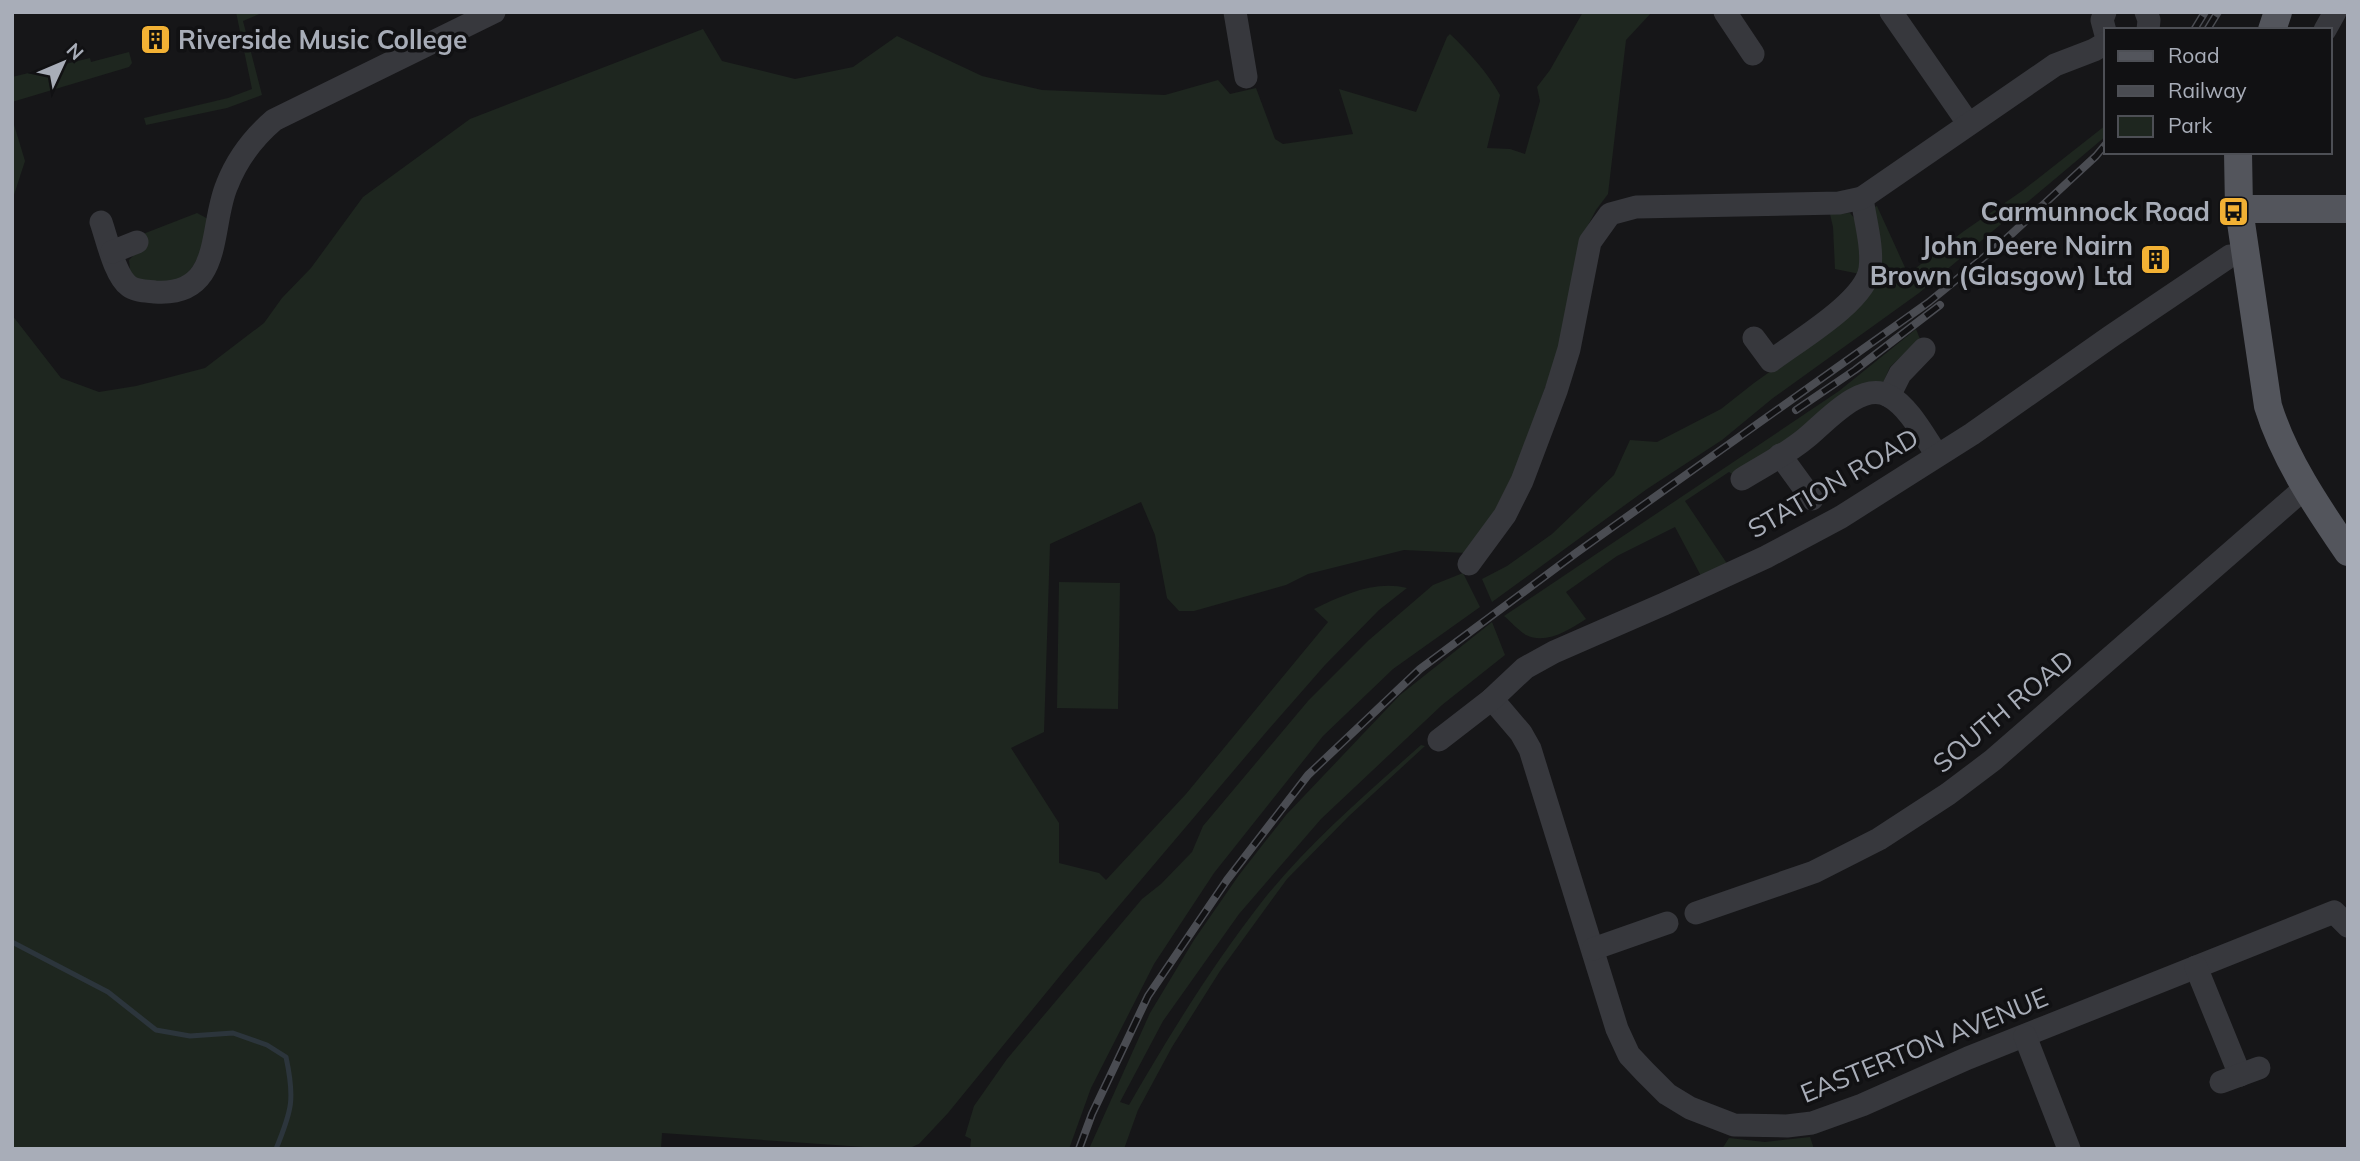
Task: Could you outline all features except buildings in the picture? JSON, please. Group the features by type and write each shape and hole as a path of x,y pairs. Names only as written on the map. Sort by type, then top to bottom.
{"main road":[{"path":"2238,154 2239,209 2267,406 2276,431 2306,487 2348,552"},
{"path":"2239,209 2348,209"}],"street":[{"path":"101,222 118,271 129,287 163,293 189,286 199,277 211,254 226,187 245,150 274,120 494,12"},
{"path":"1234,12 1246,77"},
{"path":"1725,12 1753,54"},
{"path":"1891,12 1968,123"},
{"path":"2326,28 2335,12"},
{"path":"1469,564 1505,515 1522,481 1569,349 1590,242 1611,214 1636,207 1839,204 1862,198 2055,65 2104,44"},
{"path":"1754,338 1770,360 1831,319 1863,286 1870,271 1870,257 1862,198"},
{"path":"112,253 137,242"},
{"name":"STATION ROAD","path":"1439,740 1492,699 1513,677 1545,657 1766,557 1841,517 1972,434 2230,256 2245,255"},
{"path":"1889,396 1900,374 1924,349"},
{"path":"1742,479 1806,439 1849,402 1876,391 1889,396 1905,410 1937,454"},
{"path":"1780,455 1812,499"},
{"name":"SOUTH ROAD","path":"1696,913 1814,872 1879,839 1948,794 1993,760 2306,487"},
{"name":"EASTERTON AVENUE","path":"1492,699 1521,733 1530,749 1617,1030 1629,1055 1667,1094 1690,1108 1734,1125 1812,1123 1862,1105 2196,967 2341,919"},
{"path":"1593,949 1667,923"},
{"path":"2196,967 2240,1075"},
{"path":"2025,1036 2069,1149"}],"green space":[{"path":"236,12 264,12 243,21 262,95 227,108 146,125 144,118 228,98 252,89"},
{"path":"1583,12 1652,12 1626,40 1608,194 1586,229 1566,328 1507,496 1466,553 1404,550 1308,574 1286,585 1194,611 1179,611 1167,598 1155,535 1141,502 1050,544 1044,732 1011,748 1059,823 1059,863 1099,873 1106,880 1186,794 1328,622 1314,609 1371,587 1407,588 1379,610 1325,665 919,1144 907,1149 893,1149 662,1133 661,1149 12,1149 12,315 61,378 99,392 136,386 205,368 264,323 282,298 311,268 363,197 470,119 703,29 722,61 795,79 853,67 897,36 982,76 1042,90 1165,95 1218,80 1230,94 1256,88 1275,139 1283,144 1353,134 1339,89 1416,112 1450,34 1477,63 1500,95 1487,148 1510,149 1525,154 1540,101 1537,87 1550,70"},
{"path":"129,52 132,63 129,67 12,102 12,77 90,58 91,62"},
{"path":"12,118 25,161 12,201"},
{"path":"2104,127 2104,138 1919,293 1773,398 1722,440 1647,489 1492,602 1482,579 1507,566 1552,534 1614,475 1630,440 1657,442 1721,409 1854,312 1869,209 1877,206 1908,274 2022,191"},
{"path":"197,213 210,220 196,261 190,270 174,282 163,284 135,278 130,270 129,260 135,254 143,234"},
{"path":"1850,213 1859,224 1860,274 1835,269 1830,214"},
{"path":"1916,329 1920,339 1890,367 1883,383 1732,474 1729,472 1685,501 1728,565 1701,576 1675,527 1617,556 1566,592 1586,619 1565,632 1534,638 1523,633 1504,616 1839,391"},
{"path":"1463,573 1480,607 1393,669 1323,736 1214,873 1154,964 1091,1088 1069,1149 970,1149 971,1139 965,1136 974,1106 1007,1059 1142,899 1192,852 1203,826 1308,701 1369,640 1433,585"},
{"path":"1059,582 1120,583 1118,709 1057,708"},
{"path":"1492,622 1505,655 1442,705 1321,819 1239,914 1163,1021 1120,1102 1129,1105 1210,974 1264,899 1319,838 1421,745 1425,746 1349,816 1287,879 1220,971 1172,1047 1138,1110 1124,1149 1089,1149 1150,1013 1194,940 1239,875 1286,815 1400,695"},
{"path":"1810,1137 1814,1149 1722,1149 1729,1138 1765,1142"}],"waterway":[{"path":"12,942 108,992 156,1030 190,1036 233,1033 267,1045 286,1057 290,1104 286,1124 276,1149"}],"railway":[{"path":"2195,28 2205,12"},
{"path":"2208,28 2218,12"},
{"path":"1079,1149 1092,1114 1148,996 1227,880 1308,775 1420,669 1576,553 1929,302 2005,240 2104,146"},
{"path":"1796,410 1855,370 1940,305"}],"place":[{"name":"Riverside Music College","path":"155,39"},
{"name":"Carmunnock Road","path":"2233,211"},
{"name":"John Deere Nairn Brown (Glasgow) Ltd","path":"2156,260"}]}
